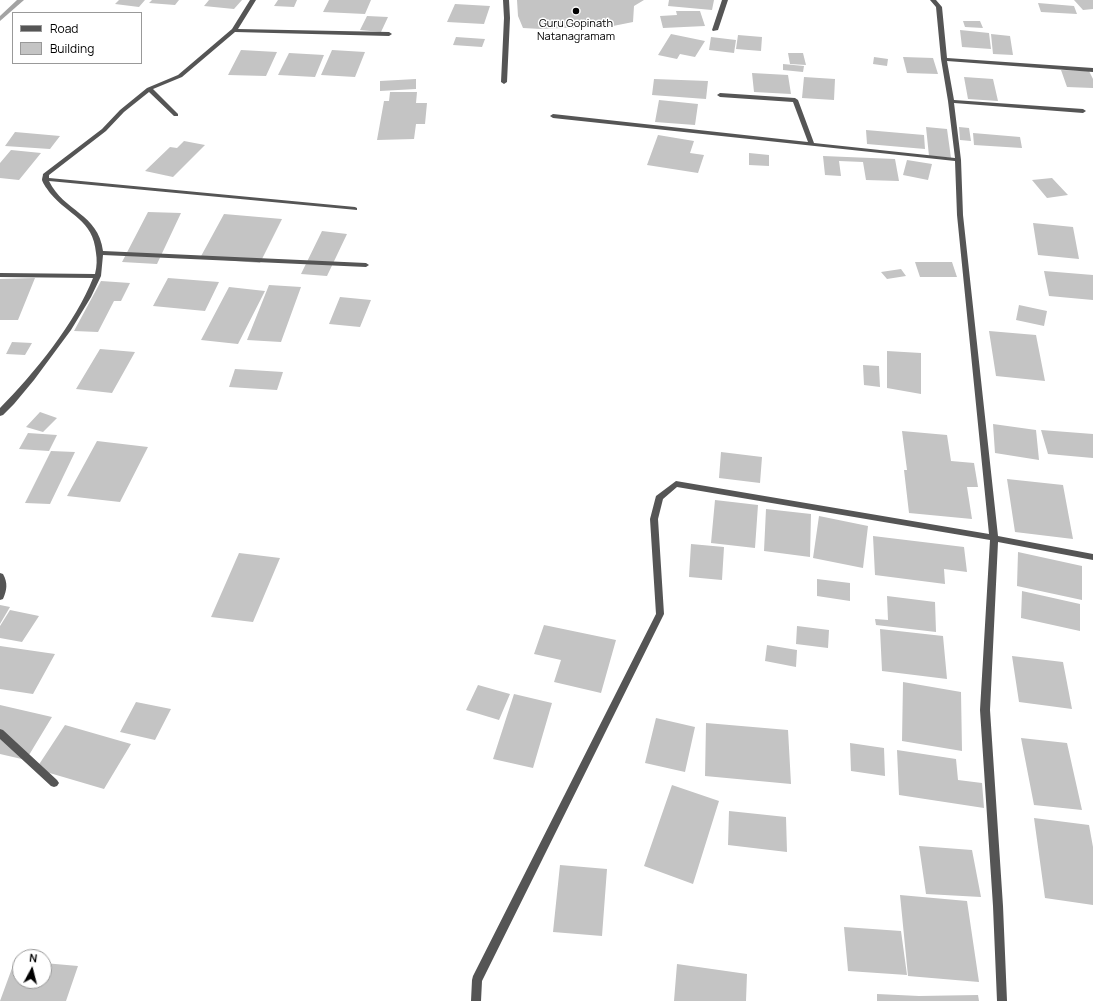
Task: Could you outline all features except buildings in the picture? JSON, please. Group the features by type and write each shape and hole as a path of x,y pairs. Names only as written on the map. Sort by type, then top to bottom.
{"street":[{"path":"0,413 23,389 56,347 88,297 98,276 100,258 98,242 92,228 69,208 48,186 45,179 46,174 104,130 122,111 149,89 180,76 234,30 253,0"},
{"path":"504,82 508,18 506,0"},
{"path":"715,30 724,0"},
{"path":"933,0 939,7 944,59 958,160 960,215 994,538 985,710 998,906 1002,1001"},
{"path":"234,30 389,34"},
{"path":"944,59 1093,70"},
{"path":"149,89 176,115"},
{"path":"720,95 795,100 812,144"},
{"path":"951,101 1083,111"},
{"path":"553,116 958,160"},
{"path":"45,179 355,209"},
{"path":"99,253 366,264"},
{"path":"0,275 98,276"},
{"path":"476,1001 477,980 660,614 654,519 659,498 676,484 994,538 1093,557"},
{"path":"0,576 3,583 0,597"},
{"path":"0,733 54,783"}],"waterway":[{"path":"0,19 21,0"}],"place":[{"name":"Guru Gopinath Natanagramam","path":"576,11"}]}
